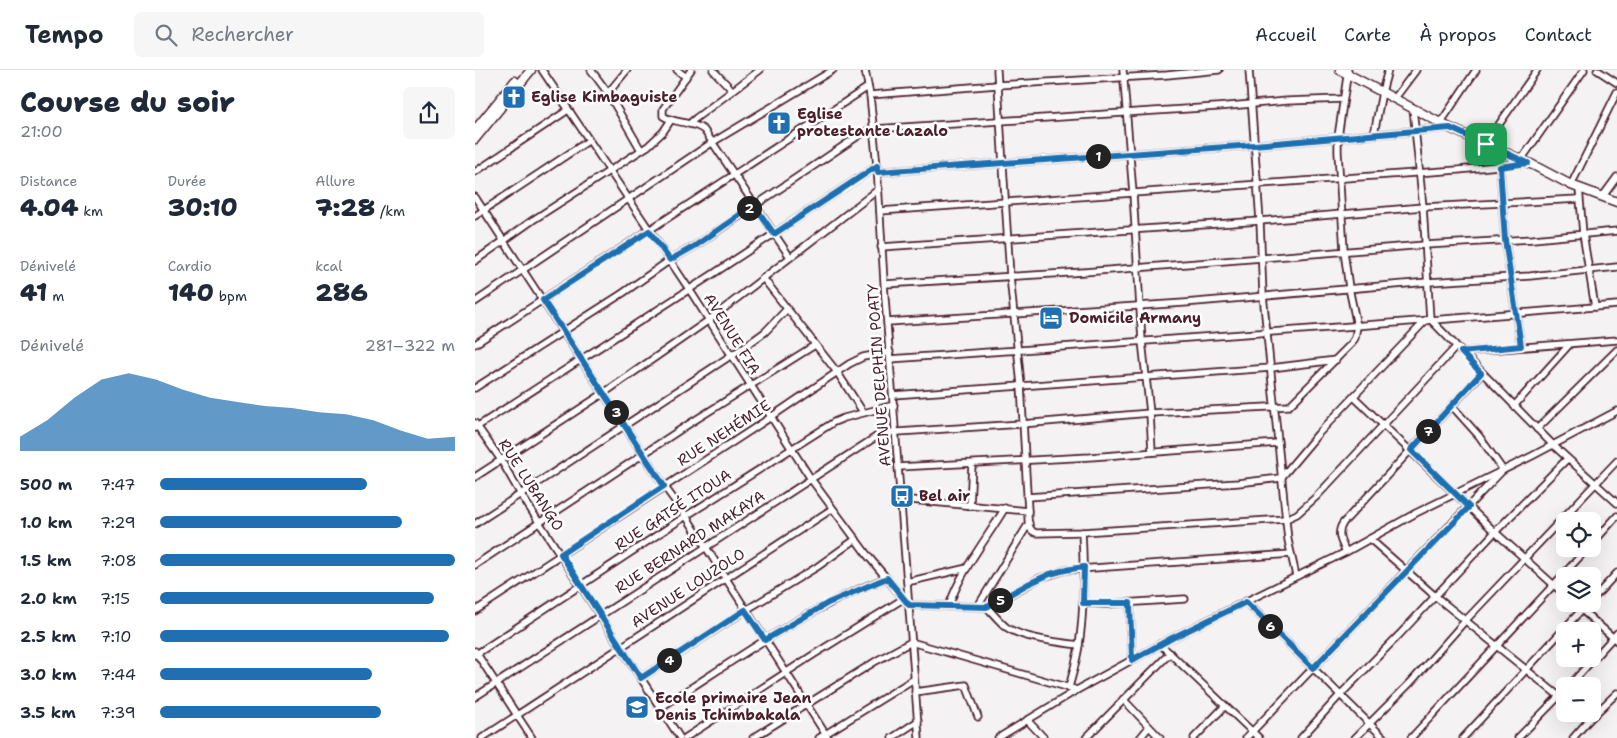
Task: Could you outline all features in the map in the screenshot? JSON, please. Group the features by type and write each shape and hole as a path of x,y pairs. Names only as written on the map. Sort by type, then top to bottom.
{"street":[{"path":"475,130 525,70"},
{"path":"475,139 531,70"},
{"name":"AVENUE FIA","path":"542,70 627,200 670,260 749,386 811,479 832,509 909,605"},
{"path":"591,70 608,93 641,150"},
{"path":"608,93 627,70"},
{"path":"677,70 685,77"},
{"path":"691,70 663,112 663,116 671,120 701,127 790,257"},
{"path":"713,70 732,90"},
{"path":"689,124 760,70"},
{"path":"475,302 713,142 833,70"},
{"name":"AVENUE DELPHIN POATY","path":"865,70 874,129 879,189 881,247 919,738"},
{"path":"997,70 1010,276 1021,385 1027,511 1030,528 1036,533 1083,532 1286,519 1297,514 1316,497 1383,425 1458,350 1569,345 1617,340"},
{"path":"1123,70 1141,305 1141,341 1150,413 1152,452"},
{"path":"870,96 997,85 1219,70"},
{"path":"1249,70 1260,222 1263,295 1281,478 1291,554 1296,576"},
{"path":"1340,70 1348,72 1450,128 1524,161 1571,185 1617,202"},
{"path":"1374,134 1388,70"},
{"path":"1395,98 1417,70"},
{"path":"1441,122 1476,70"},
{"path":"1486,144 1537,70"},
{"path":"880,211 1500,167 1524,161 1583,70"},
{"path":"1597,70 1617,83"},
{"path":"1348,72 1338,137 1339,178 1344,251 1357,326"},
{"path":"475,344 868,87"},
{"path":"1571,185 1617,92"},
{"path":"475,388 623,293 670,260 695,246 857,136 874,129 1000,122 1287,101 1343,99"},
{"path":"1027,497 1238,483 1281,478 1318,434 1428,319 1428,282 1423,207 1413,108"},
{"path":"475,172 568,110"},
{"path":"475,261 655,140 671,120"},
{"path":"476,426 582,360 877,169 1004,163 1130,154 1450,128"},
{"path":"475,216 588,141"},
{"path":"1500,167 1505,240 1521,346"},
{"path":"1603,196 1617,177"},
{"path":"1579,188 1583,234 1595,307"},
{"path":"475,476 604,394 709,320 879,189"},
{"path":"475,197 827,736"},
{"path":"881,247 923,246 1008,238 1260,222 1423,207 1579,199"},
{"path":"885,284 1137,268 1617,231"},
{"path":"888,322 1141,305 1617,267"},
{"path":"763,278 837,372 863,412"},
{"name":"RUE NEHÉMIE","path":"475,611 837,372 863,357 1084,346 1617,305"},
{"path":"475,524 765,332 787,309"},
{"path":"1428,319 1567,459 1617,503"},
{"name":"RUE BERNARD MAKAYA","path":"475,697 882,433 1150,413 1289,406 1336,360 1355,338 1357,326"},
{"path":"475,565 815,345"},
{"path":"1514,406 1569,345"},
{"path":"1537,429 1617,350"},
{"path":"893,395 1271,368 1336,360"},
{"path":"1346,552 1339,539 1339,530 1481,373"},
{"path":"1354,397 1495,532 1555,584"},
{"name":"RUE GATSÉ ITOUA","path":"475,653 685,516 834,422 863,412 894,405"},
{"path":"1452,406 1479,436 1503,470"},
{"path":"998,738 1077,690 1160,644 1346,552 1455,493 1617,411"},
{"name":"RUE LUBANGO","path":"476,426 501,460 520,493 680,738"},
{"path":"899,467 972,464 1278,443"},
{"path":"1301,738 1495,532 1567,459"},
{"path":"1355,738 1411,682 1465,621 1617,461"},
{"path":"970,506 972,464"},
{"path":"1246,738 1503,470"},
{"path":"900,499 1027,511"},
{"path":"949,606 967,568 1005,508"},
{"name":"AVENUE LOUZOLO","path":"482,738 832,509"},
{"path":"1601,534 1617,516"},
{"path":"978,606 1029,523"},
{"path":"1069,687 1079,645 1083,603 1083,532"},
{"path":"641,678 745,610 817,567 856,539"},
{"path":"1369,539 1465,621 1556,694"},
{"path":"909,605 987,607 1045,576 1084,567 1291,554"},
{"path":"1411,738 1580,557"},
{"path":"907,582 967,568"},
{"path":"1601,590 1617,573"},
{"path":"660,708 765,640 828,603 887,578"},
{"path":"685,738 903,599"},
{"path":"1083,603 1130,603 1185,599"},
{"path":"1246,602 1384,738"},
{"path":"1130,603 1132,660"},
{"path":"987,607 1001,622 1016,632 1040,639 1079,645"},
{"path":"1463,738 1578,612"},
{"path":"1578,677 1616,637 1585,612"},
{"path":"753,738 876,660 911,642 1077,690"},
{"path":"1160,644 1259,738"},
{"path":"475,653 533,738"},
{"path":"1086,738 1170,653"},
{"path":"819,738 827,736 914,679"},
{"path":"915,692 966,685 977,717"},
{"path":"1601,708 1617,693"},
{"path":"1518,738 1556,698"},
{"path":"1123,699 1160,738"},
{"path":"1194,738 1225,706"},
{"path":"1027,720 1044,738"},
{"path":"892,738 918,721"},
{"path":"1573,738 1587,722"},
{"path":"1140,738 1149,727"}],"place":[{"name":"Eglise Kimbaguiste","path":"514,97"},
{"name":"Eglise protestante Lazalo","path":"779,123"},
{"name":"Domicile Armany","path":"1051,318"},
{"name":"Bel air","path":"902,496"},
{"name":"Ecole primaire Jean Denis Tchimbakala","path":"637,707"}],"route":[{"path":"1450,128 1486,144 1528,163 1500,167 1505,240 1521,346 1461,352 1481,373 1411,450 1469,507 1313,668 1246,602 1132,660 1130,603 1083,603 1084,567 1065,570 1040,578 987,607 909,605 887,578 828,603 765,640 745,610 641,678 561,554 664,486 543,300 649,231 670,260 695,246 754,205 774,234 877,166 878,172 933,169 1450,128"}]}
